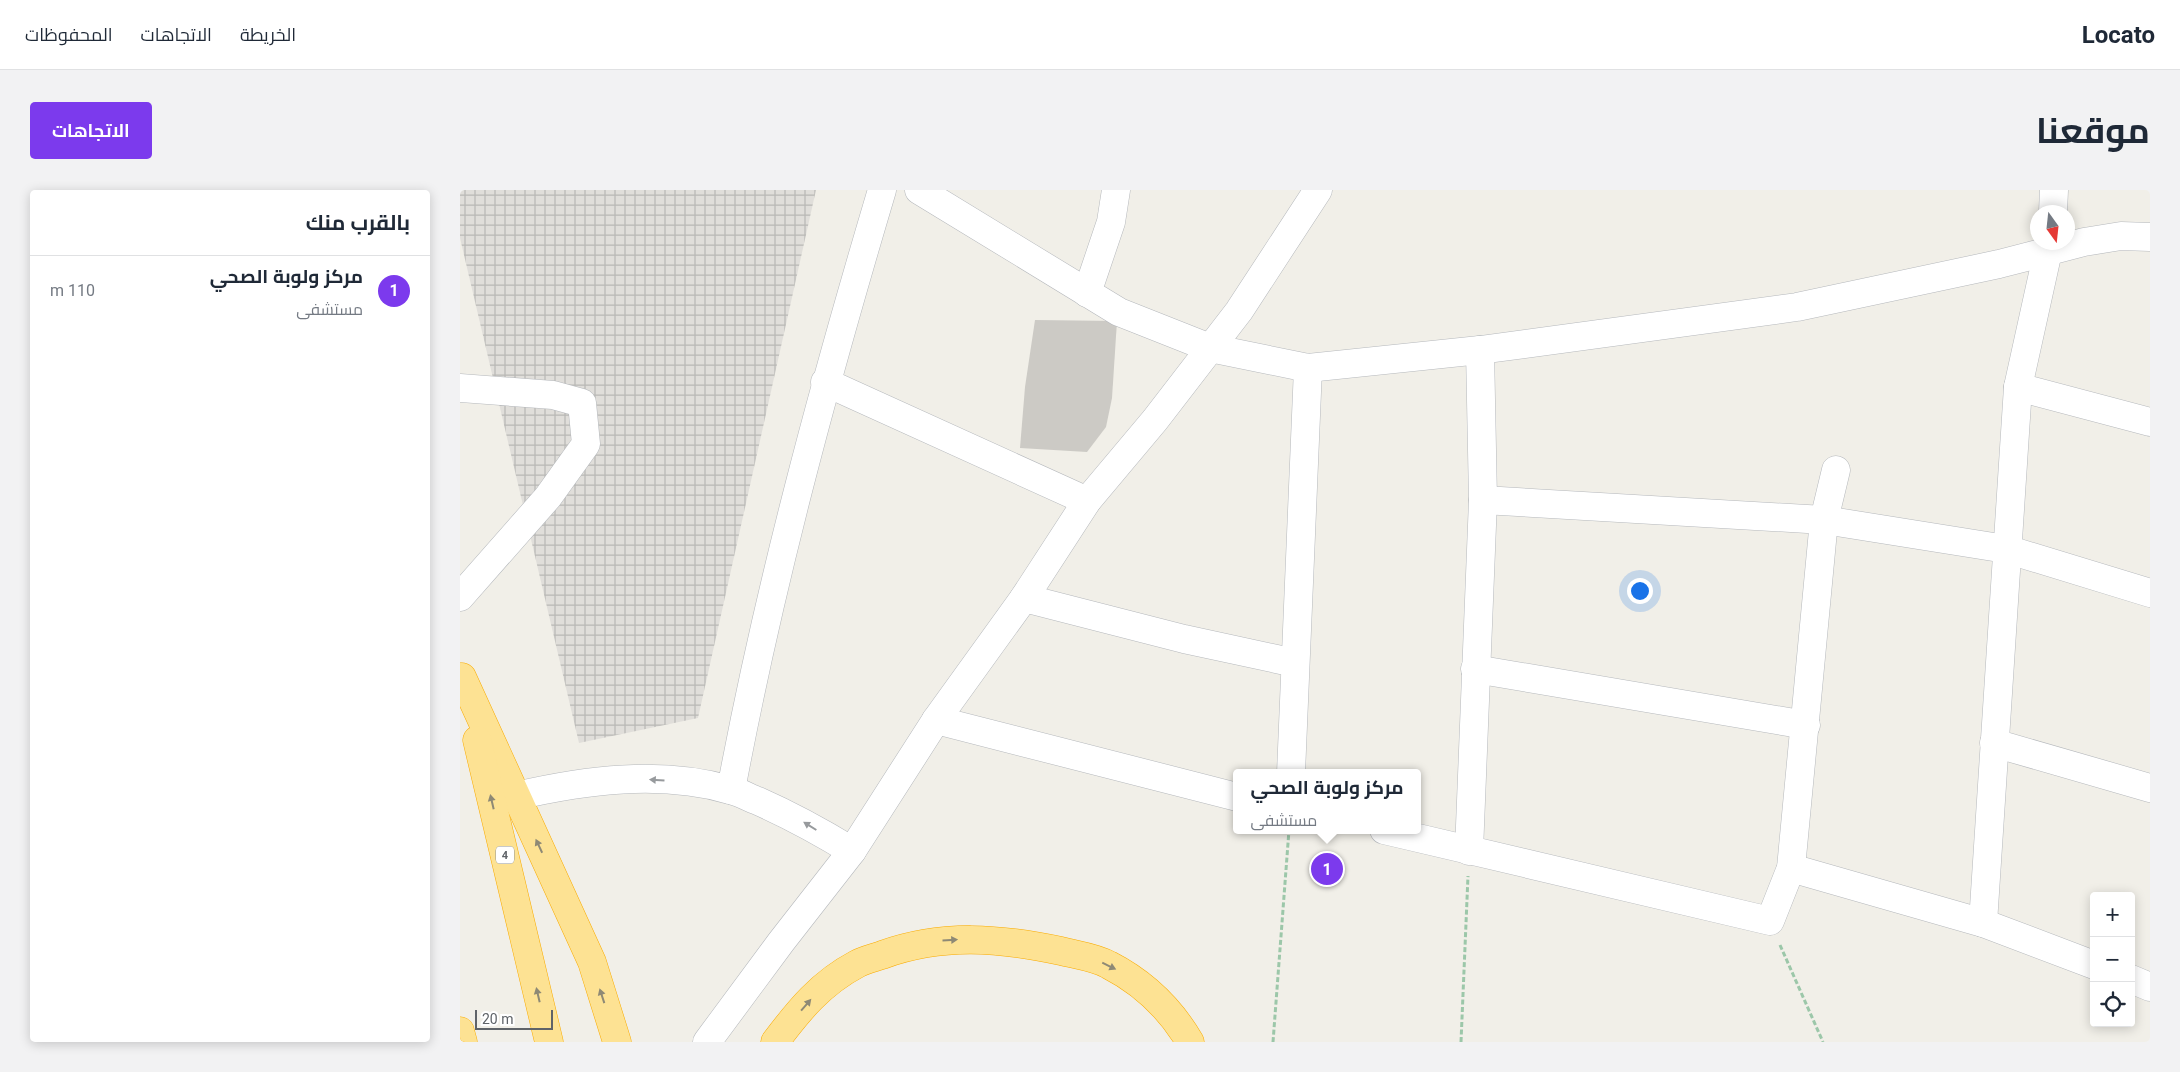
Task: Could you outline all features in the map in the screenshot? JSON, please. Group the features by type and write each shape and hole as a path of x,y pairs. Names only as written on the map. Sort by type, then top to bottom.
{"highway":[{"path":"461,673 592,962 617,1042"},
{"name":"4","path":"461,673 550,1042"},
{"path":"775,1042 825,984 858,963 900,948 941,940 985,938 1044,948 1107,964 1136,981 1159,999 1179,1024 1190,1042"},
{"path":"460,1031 463,1042"}],"street":[{"path":"731,790 752,679 825,382 882,190"},
{"path":"920,190 1119,312 1210,348 1308,368 1480,350 1797,307 1999,264 2038,250"},
{"path":"1087,293 1111,222 1116,190"},
{"path":"707,1042 781,942 852,851 936,720 1024,598 1088,501 1155,420 1239,310 1318,190"},
{"path":"2053,205 2054,190"},
{"path":"2075,242 2121,236 2150,237"},
{"path":"1983,924 2018,387 2048,250"},
{"path":"1469,851 1483,500 1480,350"},
{"path":"1291,769 1294,664 1308,368"},
{"path":"825,382 1088,501"},
{"path":"2018,387 2150,422"},
{"path":"460,388 553,395 582,403 586,444 548,497 460,597"},
{"path":"1400,834 1770,921 1791,868 1824,520 1836,470"},
{"path":"1483,500 1824,520 2006,549 2150,593"},
{"path":"1024,598 1184,639 1294,664"},
{"path":"1475,669 1806,725"},
{"path":"936,720 1233,796"},
{"path":"1994,743 2150,788"},
{"path":"516,796 558,786 602,780 645,779 688,782 731,790 801,820 852,851"},
{"path":"1791,868 1983,924 2090,964"},
{"path":"2135,981 2150,987"}],"path":[{"path":"1273,1042 1289,834"},
{"path":"1461,1042 1469,851"},
{"path":"1770,921 1822,1042"}],"shaded area":[{"path":"460,190 816,190 698,718 579,743 460,238"}],"building":[{"path":"1035,320 1117,321 1112,398 1106,427 1087,452 1020,448 1025,387"}],"place":[{"name":"مركز ولوبة الصحي","path":"1327,869"}]}
